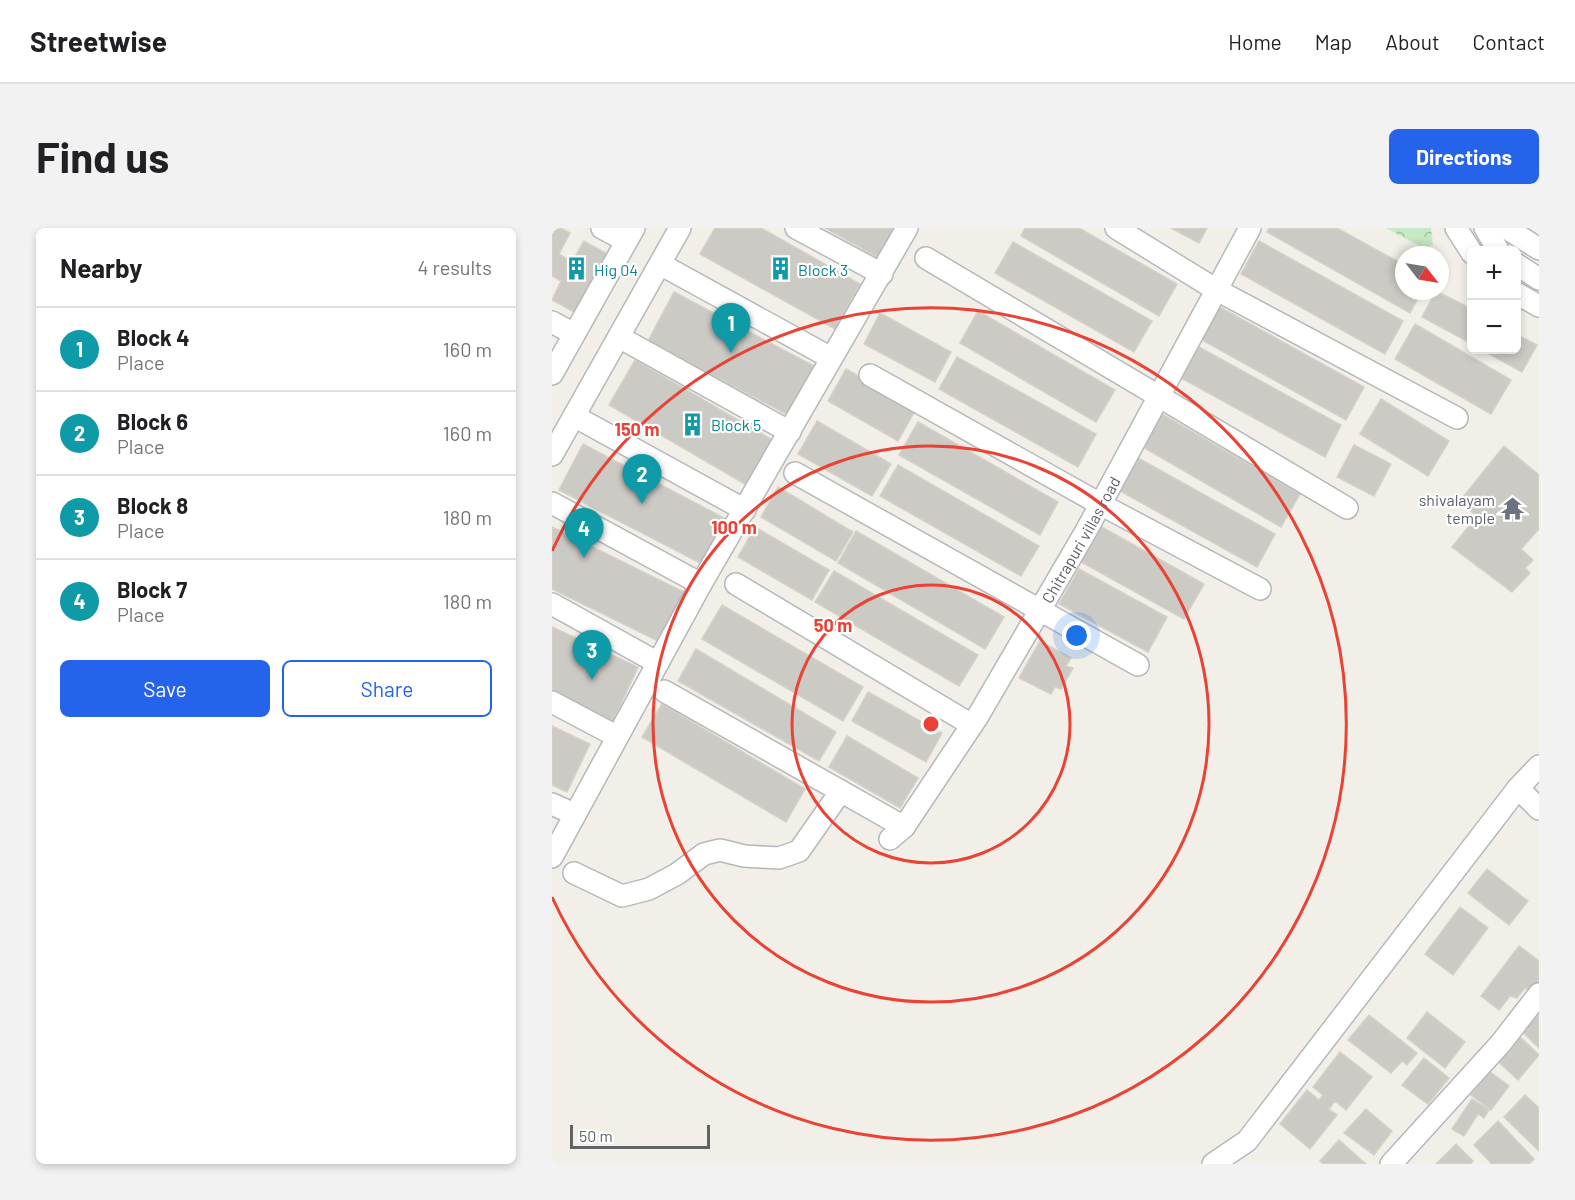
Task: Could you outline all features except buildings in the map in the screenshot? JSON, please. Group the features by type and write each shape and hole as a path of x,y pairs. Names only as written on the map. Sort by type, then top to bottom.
{"street":[{"path":"552,374 630,235 602,228"},
{"path":"552,455 680,228"},
{"path":"796,228 882,274"},
{"path":"552,857 701,584 908,228"},
{"path":"1116,228 1215,289 1456,418"},
{"name":"Chitrapuri villas road","path":"841,791 897,833 972,725 1039,612 1250,228"},
{"path":"1456,228 1468,246"},
{"path":"1485,228 1496,246"},
{"path":"1506,228 1539,249"},
{"path":"926,258 1347,508"},
{"path":"660,264 831,358"},
{"path":"1521,267 1539,279"},
{"path":"1521,296 1539,306"},
{"path":"552,322 574,334"},
{"path":"619,337 790,432"},
{"path":"870,375 1100,504 1260,589"},
{"path":"574,416 745,510"},
{"path":"795,473 1039,612 1138,665"},
{"path":"552,503 701,584"},
{"path":"736,585 972,725"},
{"path":"552,604 658,663"},
{"path":"574,873 622,896 649,890 677,874 704,854 720,850 744,856 779,858 799,851 841,791 664,692"},
{"path":"552,702 616,736"},
{"path":"1214,1164 1247,1141 1518,788 1539,766"},
{"path":"1518,788 1539,809"},
{"path":"552,804 574,814"},
{"path":"1391,1164 1501,1043 1539,994"}],"green space":[{"path":"1386,228 1431,228 1433,245 1419,246"}],"place":[{"name":"Hig 04","path":"576,269"},
{"name":"Block 3","path":"780,269"},
{"name":"Block 4","path":"731,353"},
{"name":"Block 5","path":"693,424"},
{"name":"Block 6","path":"642,504"},
{"name":"shivalayam temple","path":"1513,508"},
{"name":"Block 7","path":"584,558"},
{"name":"Block 8","path":"592,680"}]}
